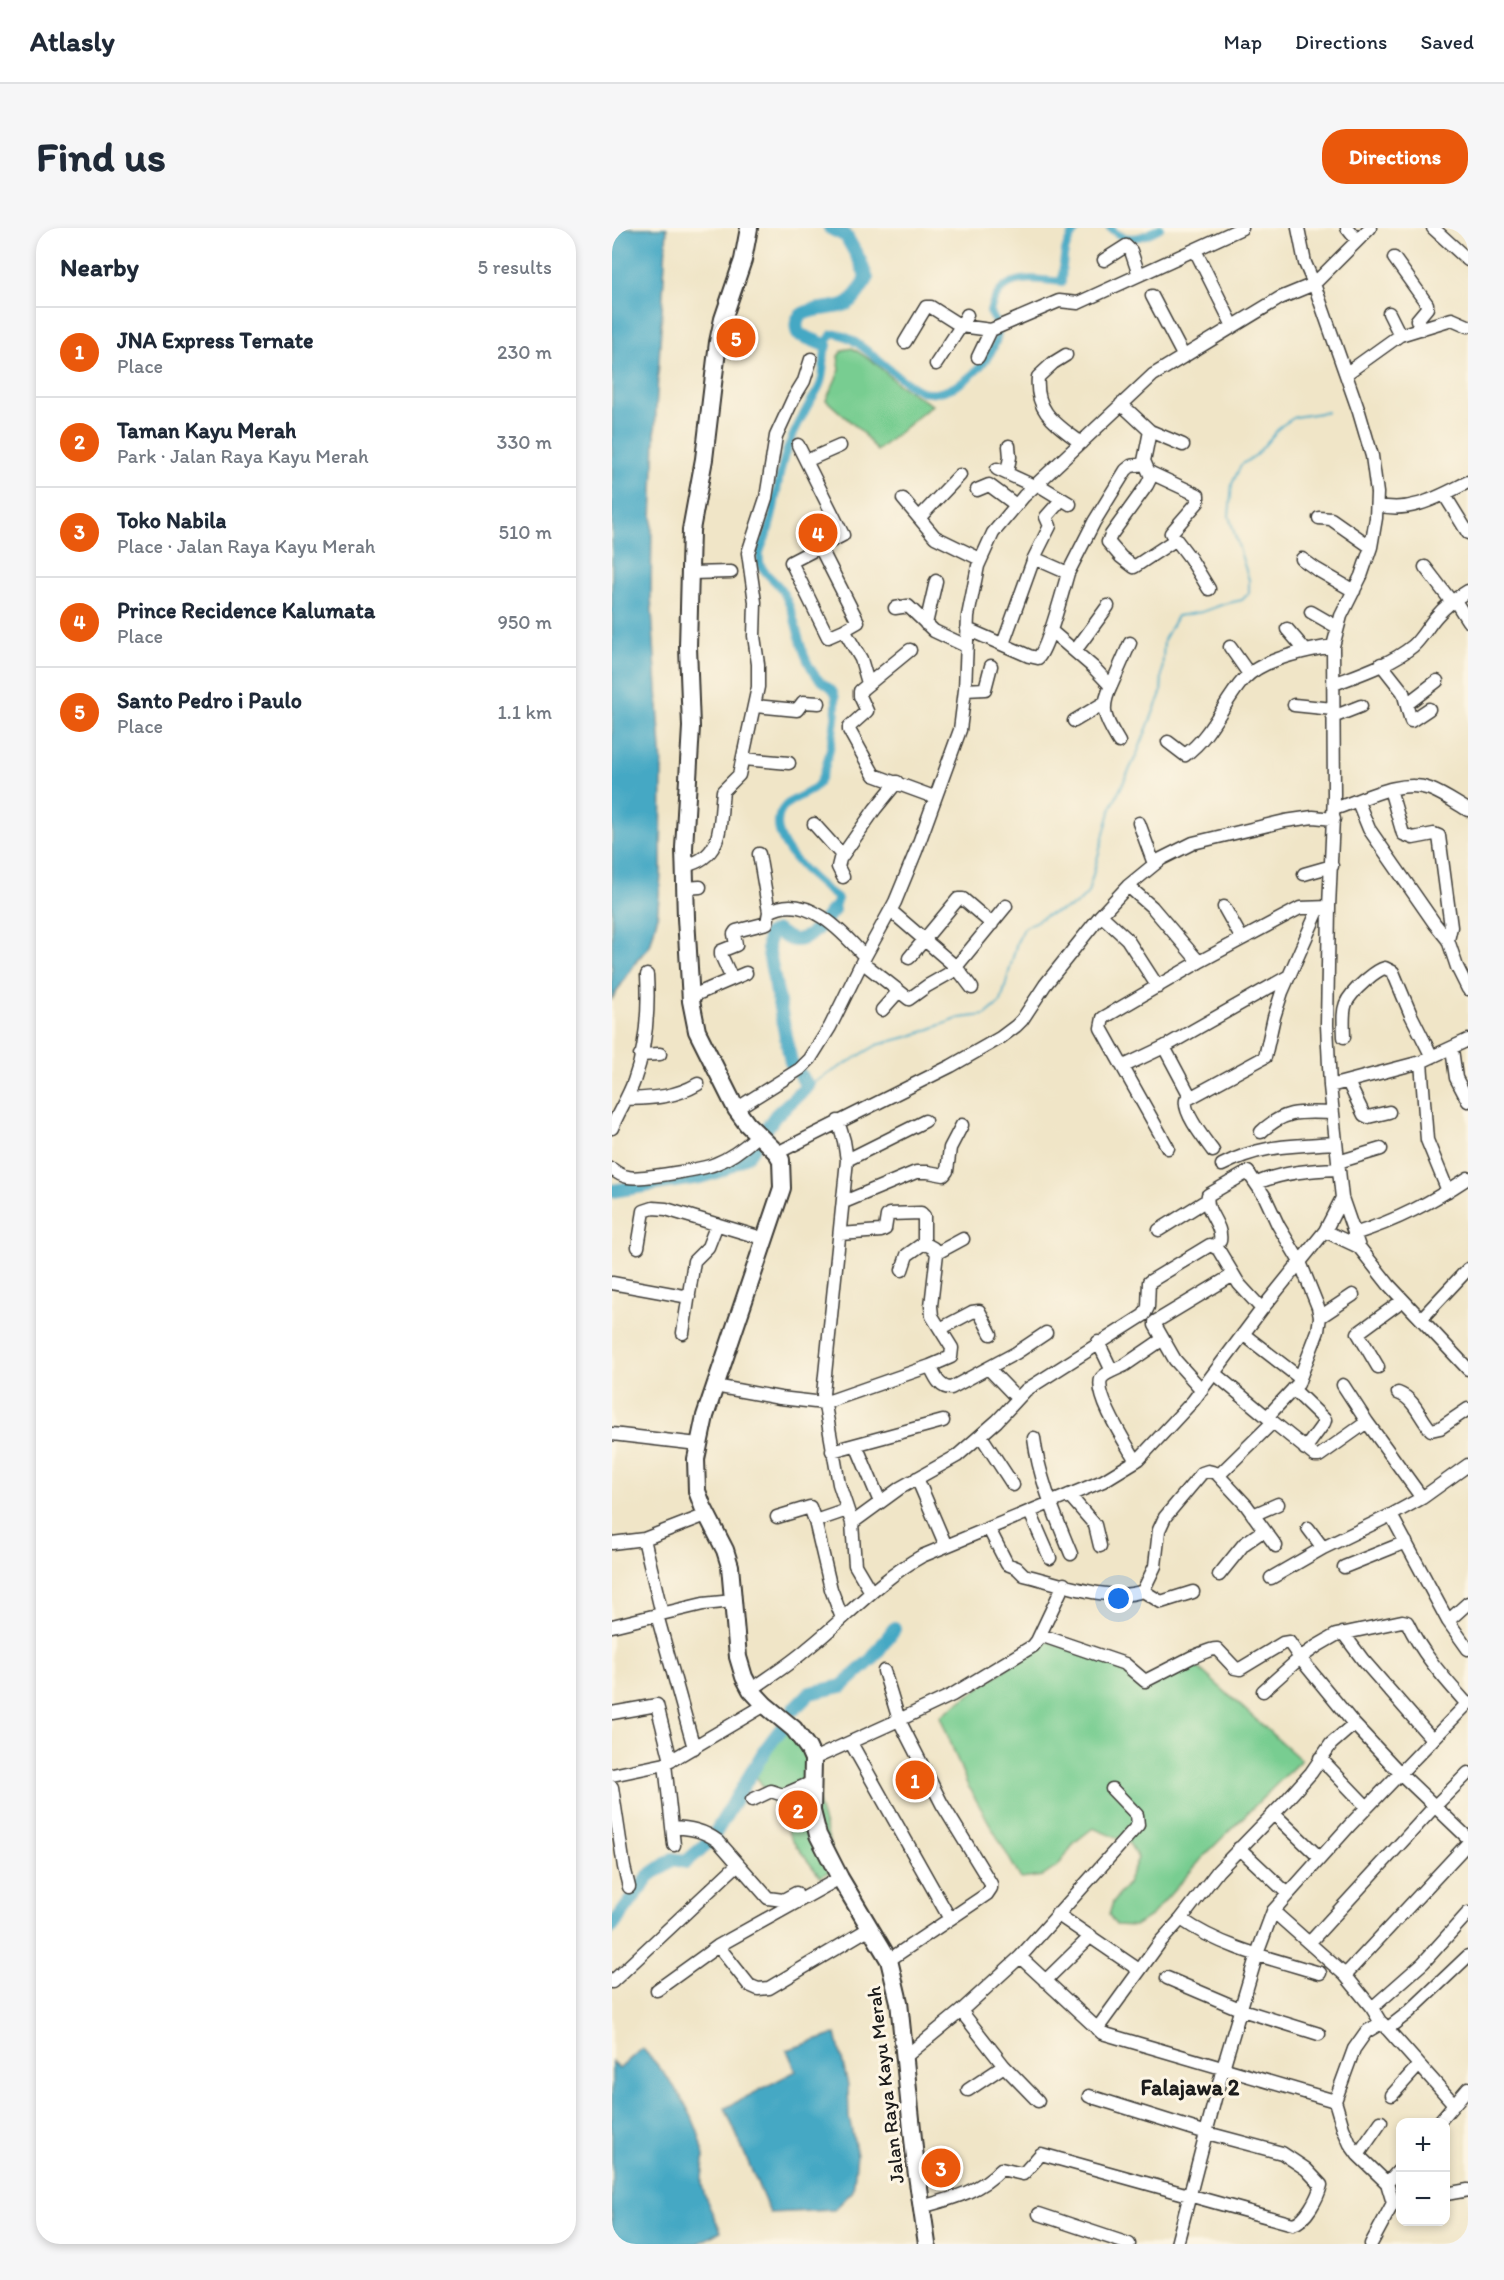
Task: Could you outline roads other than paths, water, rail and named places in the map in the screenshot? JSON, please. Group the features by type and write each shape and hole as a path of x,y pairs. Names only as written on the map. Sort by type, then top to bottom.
{"highway":[{"path":"749,228 743,260 723,319 718,342 704,459 691,530 688,647 691,727 684,866 693,887 690,997 697,1031 736,1109 781,1160 782,1188 715,1386 698,1444 696,1474 697,1491 706,1515 728,1558 738,1657 751,1690"},
{"name":"Jalan Raya Kayu Merah","path":"751,1690 794,1729 813,1760 812,1811 818,1834 838,1874 889,1960 899,2002 927,2244"}],"street":[{"path":"978,357 997,328 1059,301 1078,303 1242,228"},
{"path":"1298,228 1305,263 1347,373 1364,427 1372,456 1377,505 1371,547 1337,627 1334,646 1334,814 1332,866 1324,907 1330,1086 1342,1198 1359,1247 1403,1300 1468,1369"},
{"path":"1347,228 1356,239"},
{"path":"736,1109 796,1071 817,1050 863,959 891,911 916,851 960,730 965,690 967,629 974,585 980,559 993,533 1036,485 1153,375 1280,298 1314,284 1356,239 1370,228"},
{"path":"1433,228 1468,260"},
{"path":"1104,260 1126,246 1131,251 1139,275"},
{"path":"1195,250 1233,326"},
{"path":"1394,258 1427,304 1425,313 1417,320 1421,329"},
{"path":"1152,297 1184,357"},
{"path":"905,342 926,307 929,306 964,321 997,328"},
{"path":"1389,313 1400,335"},
{"path":"1347,373 1400,335 1452,319 1463,323"},
{"path":"936,364 964,321"},
{"path":"1066,355 1038,377 1039,401 1048,416 1081,443"},
{"path":"684,866 699,862 713,847 720,830 723,791 739,775 744,759 759,687 759,664 754,636 755,602 748,553 766,498 776,436 804,381 811,359"},
{"path":"1121,404 1150,431 1183,445"},
{"path":"1150,431 1147,485 1108,542 1121,557 1134,567 1175,540"},
{"path":"798,445 843,535 791,562 828,637 858,622 820,547"},
{"path":"806,461 840,446"},
{"path":"1003,644 1020,592 1050,526 1046,518 1066,502 1036,485 1002,471 1010,457 1009,446"},
{"path":"967,629 1038,658 1042,653 1068,573 1094,522 1126,470 1131,466 1147,468 1196,493 1199,499 1172,530 1172,536 1190,558 1209,589"},
{"path":"919,518 960,475"},
{"path":"1377,505 1408,508 1468,482"},
{"path":"977,490 989,485 1016,505"},
{"path":"1444,494 1468,533"},
{"path":"903,499 935,537 980,559"},
{"path":"1319,518 1330,519 1371,547"},
{"path":"1034,558 1068,573"},
{"path":"1302,559 1354,591"},
{"path":"1425,567 1468,621"},
{"path":"690,573 731,572"},
{"path":"926,624 936,581"},
{"path":"1334,684 1407,651 1453,600 1468,591"},
{"path":"895,608 908,606 943,637 966,646"},
{"path":"1075,651 1108,606"},
{"path":"1311,612 1337,627"},
{"path":"1287,629 1306,651"},
{"path":"844,630 861,659 868,683"},
{"path":"1050,630 1094,667 1111,686"},
{"path":"1119,742 1108,724 1104,703 1130,644"},
{"path":"1168,742 1182,755 1188,753 1215,723 1249,674 1306,651 1334,646"},
{"path":"1230,647 1249,674"},
{"path":"910,650 868,683 859,694 867,711 849,727 850,735 874,775 934,798"},
{"path":"1381,664 1399,684 1411,722 1429,709"},
{"path":"965,690 985,689 991,666"},
{"path":"1407,704 1437,681"},
{"path":"755,706 795,710 799,709 802,702 819,703"},
{"path":"1074,721 1104,703"},
{"path":"1294,705 1333,713 1361,706"},
{"path":"744,759 789,764"},
{"path":"843,877 838,867 842,855 897,782"},
{"path":"612,1170 630,1178 687,1172 713,1165 745,1147 838,1121 951,1066 1000,1038 1016,1026 1045,985 1101,915 1128,886 1154,864 1193,843 1299,818 1334,814 1390,789 1418,786 1431,789 1468,810"},
{"path":"1390,789 1403,834 1410,838 1434,834 1438,836 1451,927 1448,940"},
{"path":"1358,802 1369,829 1448,940 1468,989"},
{"path":"1139,823 1154,864"},
{"path":"814,824 842,855"},
{"path":"732,979 721,951 736,945 734,934 736,930 767,923 769,912 759,854"},
{"path":"1304,874 1332,866"},
{"path":"1128,886 1152,907 1199,962"},
{"path":"909,958 960,898 992,924"},
{"path":"769,912 781,905 790,904 825,918 898,992 912,999 927,986 957,968 1006,906"},
{"path":"1224,907 1242,939"},
{"path":"1168,1148 1101,1028 1103,1018 1199,962 1300,908 1324,907"},
{"path":"1213,1151 1185,1106 1186,1100 1265,1057 1274,1017 1290,976 1324,907"},
{"path":"891,911 957,968 972,988"},
{"path":"1101,915 1127,939 1158,987"},
{"path":"1344,1038 1343,1016 1348,996 1372,975 1385,968 1393,972 1427,1059 1427,1140 1448,1191"},
{"path":"690,997 746,973"},
{"path":"612,1128 634,1081 640,1055 648,1010 647,975"},
{"path":"1124,1066 1164,1047 1290,976"},
{"path":"882,1010 898,992"},
{"path":"1330,1086 1427,1059 1468,1040"},
{"path":"1164,1047 1190,1096"},
{"path":"1452,1049 1456,1078 1468,1101"},
{"path":"640,1055 660,1054"},
{"path":"1348,1082 1364,1115 1368,1117 1389,1112"},
{"path":"626,1099 673,1096 698,1084"},
{"path":"1261,1132 1274,1120 1290,1113 1333,1113"},
{"path":"838,1121 847,1160 832,1291 824,1403 839,1484 852,1523 855,1565 872,1592"},
{"path":"847,1160 925,1121"},
{"path":"844,1202 916,1172 944,1175 947,1171 950,1148 962,1125"},
{"path":"1222,1165 1239,1156 1268,1147 1336,1143"},
{"path":"1257,1183 1290,1173 1339,1166 1381,1149"},
{"path":"1159,1230 1207,1200 1209,1194 1246,1172 1250,1173 1300,1262 1318,1307 1320,1317 1318,1331 1296,1383 1270,1419 1218,1475"},
{"path":"1354,1234 1391,1222 1468,1178"},
{"path":"751,1690 806,1651 903,1567 922,1556 1103,1481 1136,1461 1158,1441 1202,1390 1262,1309 1325,1231 1342,1198"},
{"path":"852,1523 917,1478 957,1456 981,1436 1033,1384 1147,1311 1147,1287 1152,1278 1220,1241 1221,1232 1207,1200"},
{"path":"638,1247 644,1210 648,1209 666,1209 765,1239"},
{"path":"840,1234 881,1231 885,1229 886,1216 889,1214 921,1213 924,1216 924,1243"},
{"path":"683,1333 694,1261 708,1247 717,1224"},
{"path":"1325,1231 1359,1247"},
{"path":"937,1253 963,1239"},
{"path":"715,1386 780,1398 824,1403 951,1357 953,1352 932,1316 937,1253 924,1243"},
{"path":"902,1270 907,1255 924,1243"},
{"path":"1214,1246 1223,1256 1243,1290 1262,1309"},
{"path":"1421,1319 1468,1269"},
{"path":"1202,1390 1175,1360 1155,1325 1157,1320 1233,1275"},
{"path":"612,1283 689,1297"},
{"path":"1320,1317 1353,1295"},
{"path":"1378,1367 1358,1333 1403,1300"},
{"path":"940,1329 978,1311 991,1334"},
{"path":"930,1366 941,1385 951,1388 1016,1353 1046,1333"},
{"path":"1244,1334 1296,1383 1325,1420 1305,1449"},
{"path":"1136,1461 1113,1424 1103,1397 1101,1378 1125,1365 1162,1338"},
{"path":"1098,1342 1112,1371"},
{"path":"988,1368 1017,1398"},
{"path":"1214,1373 1315,1456 1319,1456 1367,1422"},
{"path":"1343,1385 1422,1498"},
{"path":"1398,1393 1413,1403 1431,1430 1440,1428 1468,1409"},
{"path":"832,1451 943,1421"},
{"path":"612,1434 698,1444"},
{"path":"981,1436 1013,1485"},
{"path":"1034,1438 1050,1503 1071,1554"},
{"path":"856,1445 880,1502"},
{"path":"1271,1578 1323,1548 1422,1498 1468,1465"},
{"path":"989,1529 1007,1564 1017,1568 1024,1575 1102,1593 1128,1596 1143,1591 1155,1566 1159,1530 1165,1517 1205,1471 1218,1475 1276,1545"},
{"path":"917,1478 946,1546"},
{"path":"1069,1495 1097,1530 1100,1546"},
{"path":"1253,1515 1278,1504"},
{"path":"777,1517 808,1506 815,1521 831,1589 842,1618"},
{"path":"815,1521 847,1510"},
{"path":"1030,1512 1050,1558"},
{"path":"612,1543 644,1539 706,1515"},
{"path":"1391,1515 1432,1587 1448,1621 1468,1648"},
{"path":"1308,1528 1323,1548"},
{"path":"1219,1575 1244,1544 1264,1530"},
{"path":"644,1539 659,1614 694,1748"},
{"path":"1344,1567 1406,1542"},
{"path":"813,1760 952,1695 1026,1651 1037,1641 1064,1584"},
{"path":"1143,1591 1161,1602 1193,1592"},
{"path":"612,1624 703,1604 733,1600"},
{"path":"1448,1621 1468,1603"},
{"path":"1177,2244 1223,2068 1257,1954 1273,1911 1367,1807 1467,1703 1436,1670 1417,1643 1407,1622 1402,1621 1343,1633 1317,1646 1263,1691"},
{"path":"1043,1629 1125,1664 1145,1681 1215,1648 1238,1669 1286,1642 1291,1644 1300,1659 1354,1724 1468,1840 1345,1975"},
{"path":"1343,1633 1363,1660 1432,1739"},
{"path":"884,1671 899,1720 942,1804 991,1884 987,1894 889,1960"},
{"path":"612,1713 657,1705 659,1709 668,1763 674,1845"},
{"path":"612,1774 668,1763 771,1710"},
{"path":"1097,2029 1139,1970 1239,1848 1311,1773 1331,1744 1354,1724"},
{"path":"851,1743 950,1919"},
{"path":"1320,1758 1367,1807"},
{"path":"1310,1942 1434,1806 1468,1773"},
{"path":"752,1800 771,1791 783,1795 813,1782"},
{"path":"612,1787 629,1887"},
{"path":"905,2057 961,2011 1020,1957 1138,1825 1137,1815 1112,1789"},
{"path":"1274,1814 1320,1858"},
{"path":"672,1827 695,1828 713,1838 768,1898 775,1900 783,1900 838,1874"},
{"path":"1239,1848 1288,1894"},
{"path":"612,1982 738,1864"},
{"path":"657,1990 717,1946 838,1874"},
{"path":"1273,1911 1345,1975 1372,2007 1384,2026 1454,2104"},
{"path":"1057,1914 1139,1970"},
{"path":"1372,2007 1423,1963 1467,1915"},
{"path":"1181,1919 1199,1932 1257,1954 1320,1973"},
{"path":"717,1946 749,1985 758,1989 769,1988 870,1928"},
{"path":"1045,1981 1091,1936"},
{"path":"1396,2201 1387,2183 1358,2155 1343,2128 1335,2101 1354,2049 1366,2032 1384,2026 1409,2012 1468,1956"},
{"path":"1020,1957 1097,2029 1108,2035 1335,2101"},
{"path":"1167,1978 1242,2010 1318,2034"},
{"path":"961,2011 1004,2066 1038,2101"},
{"path":"1392,2095 1419,2065"},
{"path":"968,2090 1004,2066"},
{"path":"1442,2118 1468,2088"},
{"path":"921,2207 958,2197 994,2177 1001,2169 1023,2174 1041,2154 1293,2224 1302,2220 1319,2191 1321,2185 1319,2181 1289,2157 1089,2096"},
{"path":"1358,2155 1381,2122"},
{"path":"1387,2183 1398,2172"},
{"path":"1450,2193 1468,2190"},
{"path":"1371,2244 1396,2205"},
{"path":"1039,2214 1129,2244"}],"water":[{"path":"612,228 667,228 656,410 651,596 662,766 661,875 657,919 650,946 638,959 612,999"},
{"path":"836,2034 848,2085 849,2117 857,2155 853,2191 834,2210 770,2213 725,2108 796,2071 787,2050"},
{"path":"642,2048 663,2071 681,2098 701,2141 704,2156 703,2190 721,2231 698,2244 612,2244 612,2062 619,2069"}],"waterway":[{"path":"825,345 798,334 799,317 812,310 846,304 867,279 846,236 830,228"},
{"path":"833,910 838,899 805,870 784,844 779,831 779,818 785,806 815,788 822,777 831,743 836,708 834,692 817,677 805,656 787,599 760,561 761,549 771,524 784,458 790,441 820,385 826,345 832,334 852,340 902,379 924,392 936,393 948,390 972,374 991,352 998,329 990,312 1001,290 1008,284 1027,279 1062,282 1067,246 1078,228"},
{"path":"1110,228 1128,238 1140,237 1160,228"},
{"path":"808,1086 877,1045 911,1036 960,1018 985,1015 1001,1002 1017,942 1024,928 1045,916 1076,905 1088,893 1111,808 1137,754 1161,693 1164,640 1177,616 1202,612 1242,600 1249,593 1249,580 1229,516 1232,484 1241,465 1256,455 1281,426 1295,417 1327,412"},
{"path":"612,1191 700,1177 722,1170 748,1155 776,1115 808,1086 791,1062 768,948 769,934 777,931 790,939 803,939 820,926 833,910"},
{"path":"794,1709 810,1693 842,1686 872,1659 894,1629"},
{"path":"612,1927 650,1875 673,1859 686,1862 711,1840 765,1750 781,1729"}],"place":[{"name":"Santo Pedro i Paulo","path":"736,338"},
{"name":"Prince Recidence Kalumata","path":"818,533"},
{"name":"JNA Express Ternate","path":"915,1780"},
{"name":"Taman Kayu Merah","path":"798,1810"},
{"name":"Toko Nabila","path":"941,2168"}],"district":[{"name":"Falajawa 2","path":"1190,2087"}]}
